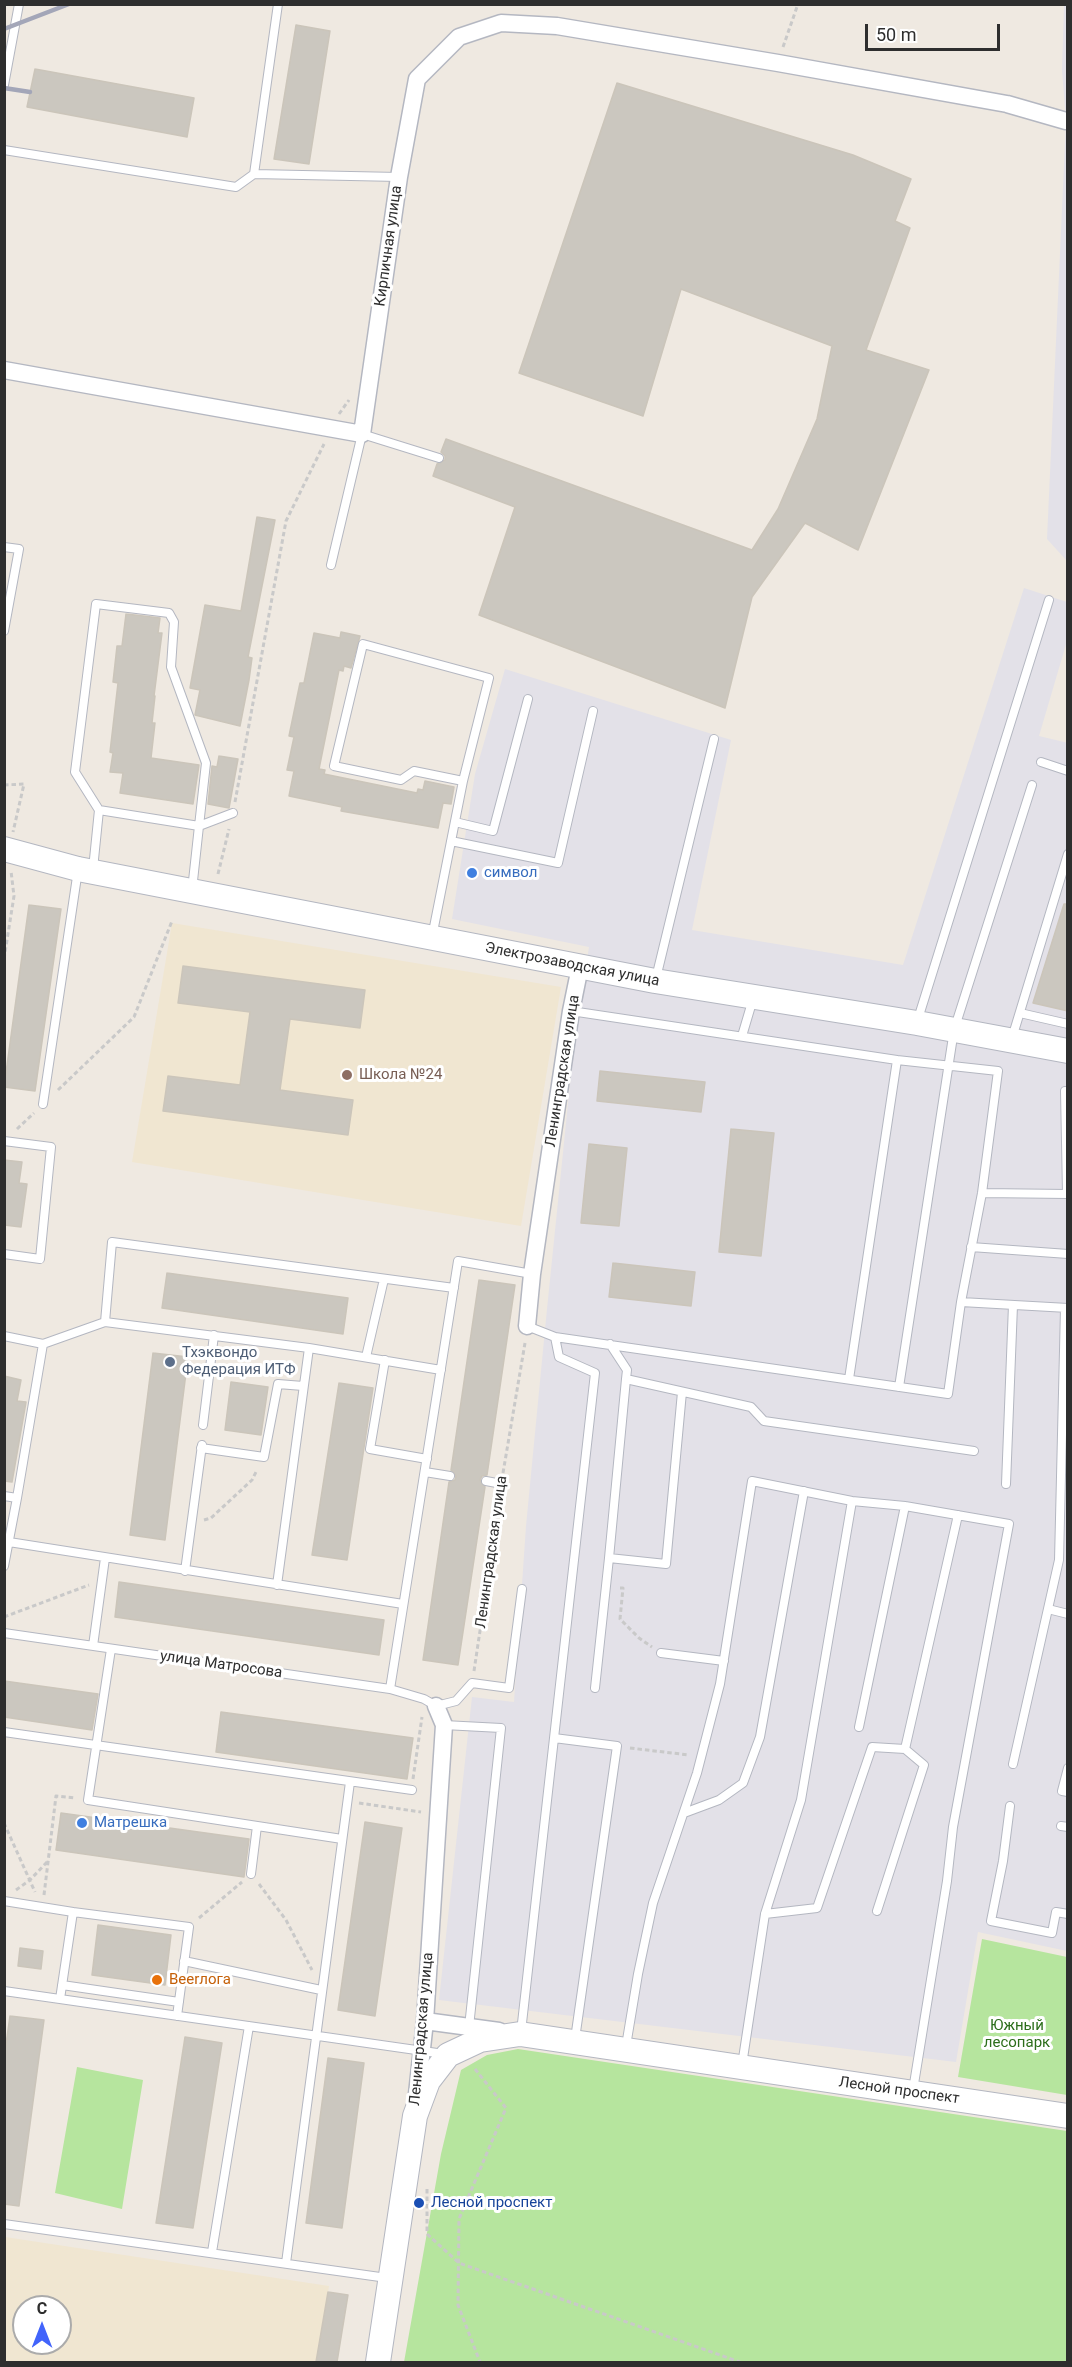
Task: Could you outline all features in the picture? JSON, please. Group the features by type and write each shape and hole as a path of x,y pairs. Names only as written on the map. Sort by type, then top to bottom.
{"street":[{"name":"Кирпичная улица","path":"362,434 399,177 417,79 459,37 501,23 557,26 1007,104 1066,121"},
{"path":"4,370 362,434"},
{"name":"Электрозаводская улица","path":"4,849 85,871 580,967 917,1023 1068,1051"},
{"name":"Электрозаводская улица","path":"4,864 85,871"},
{"name":"Ленинградская улица","path":"527,1326 532,1274 580,967"},
{"name":"Ленинградская улица","path":"378,2362 415,2116 425,2022 444,1725 430,1702"},
{"path":"425,2022 520,2034"},
{"name":"Лесной проспект","path":"448,2055 480,2040 520,2034 1068,2116"},
{"name":"Ленинградская улица","path":"415,2116 428,2081 448,2055"}],"lane":[{"path":"4,85 19,4"},
{"path":"254,174 278,4"},
{"path":"4,150 236,187 254,174 399,177"},
{"path":"331,565 362,434 439,458"},
{"path":"4,547 19,549 4,631"},
{"path":"917,1023 1049,600"},
{"path":"43,1104 85,871 99,810 75,771 96,604 169,612 174,622 171,667 206,763 191,891"},
{"path":"431,938 463,781 489,678 363,644 334,766 400,780 414,771 463,781"},
{"path":"455,822 493,831 528,699"},
{"path":"451,841 558,863 593,711"},
{"path":"655,981 714,739"},
{"path":"1041,762 1068,771"},
{"path":"899,1387 954,1030 1032,785"},
{"path":"99,810 199,825 233,813"},
{"path":"1012,1040 1068,854"},
{"path":"742,1036 754,997"},
{"path":"527,1326 555,1337 948,1394 971,1247 982,1193 998,1071 897,1060 572,1011"},
{"path":"1020,1013 1068,1024"},
{"path":"849,1379 897,1060"},
{"path":"982,1193 1067,1194 1065,1091"},
{"path":"4,1141 51,1148 40,1259 4,1254"},
{"path":"105,1322 112,1242 454,1288"},
{"path":"971,1247 1068,1254"},
{"path":"390,1689 458,1262 532,1274"},
{"path":"366,1357 384,1279"},
{"path":"962,1302 1066,1308 1064,1561 1048,1609 1013,1764"},
{"path":"1006,1484 1013,1305"},
{"path":"4,1336 43,1344 105,1322 309,1348 441,1370"},
{"path":"204,1425 214,1335"},
{"path":"520,2034 595,1373 559,1357 555,1337"},
{"path":"4,1566 43,1344"},
{"path":"595,1688 627,1370 610,1344"},
{"path":"277,1585 309,1348"},
{"path":"385,1360 370,1449 427,1459"},
{"path":"626,1379 751,1407 764,1421 974,1451"},
{"path":"185,1571 202,1446 264,1457 278,1384 303,1386"},
{"path":"609,1558 666,1564 682,1392"},
{"path":"425,1472 450,1476"},
{"path":"486,1481 502,1484"},
{"path":"625,2050 653,1903 701,1757 724,1661 752,1481 852,1501 905,1506 1009,1524 953,1827 947,1881 912,2093"},
{"path":"684,1813 719,1800 743,1783 760,1737 804,1491"},
{"path":"4,1496 17,1498"},
{"path":"741,2068 765,1914 801,1800 852,1501"},
{"path":"859,1727 905,1506"},
{"path":"905,1749 958,1515"},
{"path":"9,1542 403,1604"},
{"path":"93,1646 105,1558"},
{"path":"430,1702 456,1701 472,1683 509,1688 522,1588"},
{"path":"1048,1609 1068,1614"},
{"name":"улица Матросова","path":"4,1633 390,1689 430,1702"},
{"path":"111,1649 88,1800 342,1839"},
{"path":"661,1653 724,1661"},
{"path":"444,1725 501,1728 469,2027"},
{"path":"4,1731 412,1790"},
{"path":"554,1738 617,1746 574,2042"},
{"path":"765,1914 818,1908 872,1747 905,1749 924,1765 877,1911"},
{"path":"1068,1768 1062,1791 1068,1792"},
{"path":"286,2264 350,1782"},
{"path":"1010,1806 1004,1861 991,1921 1052,1933 1056,1912 1068,1914"},
{"path":"251,1874 257,1826"},
{"path":"4,1901 189,1927 177,2016"},
{"path":"60,1999 73,1912"},
{"path":"184,1961 321,1990"},
{"path":"62,1985 179,2002"},
{"path":"4,1992 448,2055"},
{"path":"212,2252 249,2026"},
{"path":"4,2224 391,2279"}],"path":[{"path":"778,63 798,4"},
{"path":"218,874 233,813 286,521 331,429 351,396"},
{"path":"4,959 14,896"},
{"path":"12,1133 134,1017 172,921"},
{"name":"Ленинградская улица","path":"472,1683 527,1326"},
{"path":"191,1526 211,1518 252,1480 264,1457"},
{"path":"4,1617 102,1581"},
{"path":"606,1586 623,1588 620,1619 639,1638 661,1653"},
{"path":"412,1790 430,1702"},
{"path":"617,1746 701,1757"},
{"path":"42,1908 56,1796 88,1800"},
{"path":"347,1802 438,1814"},
{"path":"4,1823 42,1908"},
{"path":"13,1892 30,1880 48,1861"},
{"path":"189,1927 251,1874 286,1920 321,1990"},
{"path":"475,2069 506,2108 459,2219 458,2305 480,2362"},
{"path":"427,2189 427,2234 459,2264 740,2362"}],"shaded area":[{"path":"1067,4 1067,561 1047,539 1066,121 1062,70 1064,5"},
{"path":"1024,588 1067,602 1067,641 1039,736 1068,743 1067,1951 978,1932 956,2062 439,2000 472,1697 514,1702 526,1526 547,1309 574,1045 589,947 452,919 475,774 505,669 731,740 692,930 903,965"},
{"name":"Школа №24","path":"172,923 561,987 521,1226 132,1162"},
{"path":"5,2237 329,2286 317,2362 5,2362"}],"green space":[{"name":"Южный лесопарк","path":"982,1939 1067,1957 1067,2095 958,2077"},
{"path":"518,2049 1067,2131 1067,2362 404,2362 441,2154 461,2070 487,2055"},
{"path":"77,2067 143,2080 122,2209 55,2193"}],"building":[{"path":"296,25 330,31 309,164 274,159"},
{"path":"35,69 194,98 187,137 27,107"},
{"path":"617,83 853,155 911,179 895,221 910,228 866,350 929,370 858,550 805,523 752,597 725,708 479,615 515,507 433,476 437,464 445,460 441,452 446,439 752,550 778,509 817,419 832,346 681,289 643,416 519,373"},
{"path":"257,517 275,520 248,657 252,658 240,726 195,715 200,690 190,688 205,605 241,611"},
{"path":"126,614 160,618 158,633 162,633 154,696 152,723 155,723 151,758 199,765 193,804 120,793 123,773 110,772 118,683 113,682 117,646 122,646"},
{"path":"341,632 360,636 351,668 344,666 343,671 339,670 319,769 325,770 324,774 417,793 418,789 423,790 425,781 454,787 451,804 443,803 438,828 341,811 342,807 289,796 294,771 287,770 294,737 289,736 300,683 304,683 314,633 340,638"},
{"path":"219,756 238,759 229,808 208,804 212,766 217,767"},
{"path":"1064,904 1068,904 1068,1011 1033,1003"},
{"path":"29,905 61,909 35,1091 4,1087"},
{"path":"183,966 365,990 360,1028 290,1019 280,1090 353,1100 348,1135 163,1111 168,1076 240,1085 250,1012 178,1003"},
{"path":"600,1071 705,1082 701,1112 597,1101"},
{"path":"731,1129 774,1133 761,1256 719,1252"},
{"path":"589,1144 627,1148 619,1226 581,1223"},
{"path":"4,1160 22,1162 19,1183 27,1184 21,1227 4,1225"},
{"path":"613,1263 695,1272 691,1306 609,1297"},
{"path":"167,1273 348,1298 343,1334 162,1308"},
{"path":"479,1280 515,1285 487,1475 482,1476 480,1480 485,1487 458,1665 423,1660 449,1482 455,1480 456,1476 451,1470"},
{"path":"153,1353 188,1357 165,1540 130,1535"},
{"path":"4,1376 21,1380 17,1401 26,1402 12,1482 4,1481"},
{"path":"231,1382 268,1387 261,1435 225,1430"},
{"path":"339,1383 373,1388 347,1560 312,1555"},
{"path":"119,1582 384,1620 379,1655 115,1617"},
{"path":"4,1681 98,1694 92,1730 4,1717"},
{"path":"221,1712 413,1738 407,1779 216,1752"},
{"path":"61,1813 249,1839 244,1877 56,1850"},
{"path":"365,1822 402,1828 375,2016 338,2010"},
{"path":"98,1925 171,1935 165,1985 92,1975"},
{"path":"20,1948 43,1951 41,1969 18,1966"},
{"path":"10,2016 44,2020 19,2206 4,2204 4,2058"},
{"path":"185,2037 222,2043 193,2228 156,2223"},
{"path":"328,2058 364,2063 342,2228 306,2223"},
{"path":"328,2292 348,2295 337,2362 316,2362"}],"railway":[{"path":"4,29 69,4"},
{"path":"4,88 30,92"}],"place":[{"name":"символ","path":"472,873"},
{"name":"Школа №24","path":"347,1075"},
{"name":"Тхэквондо Федерация ИТФ","path":"170,1362"},
{"name":"Матрешка","path":"82,1823"},
{"name":"Beerлога","path":"157,1980"},
{"name":"Лесной проспект","path":"419,2203"}]}
